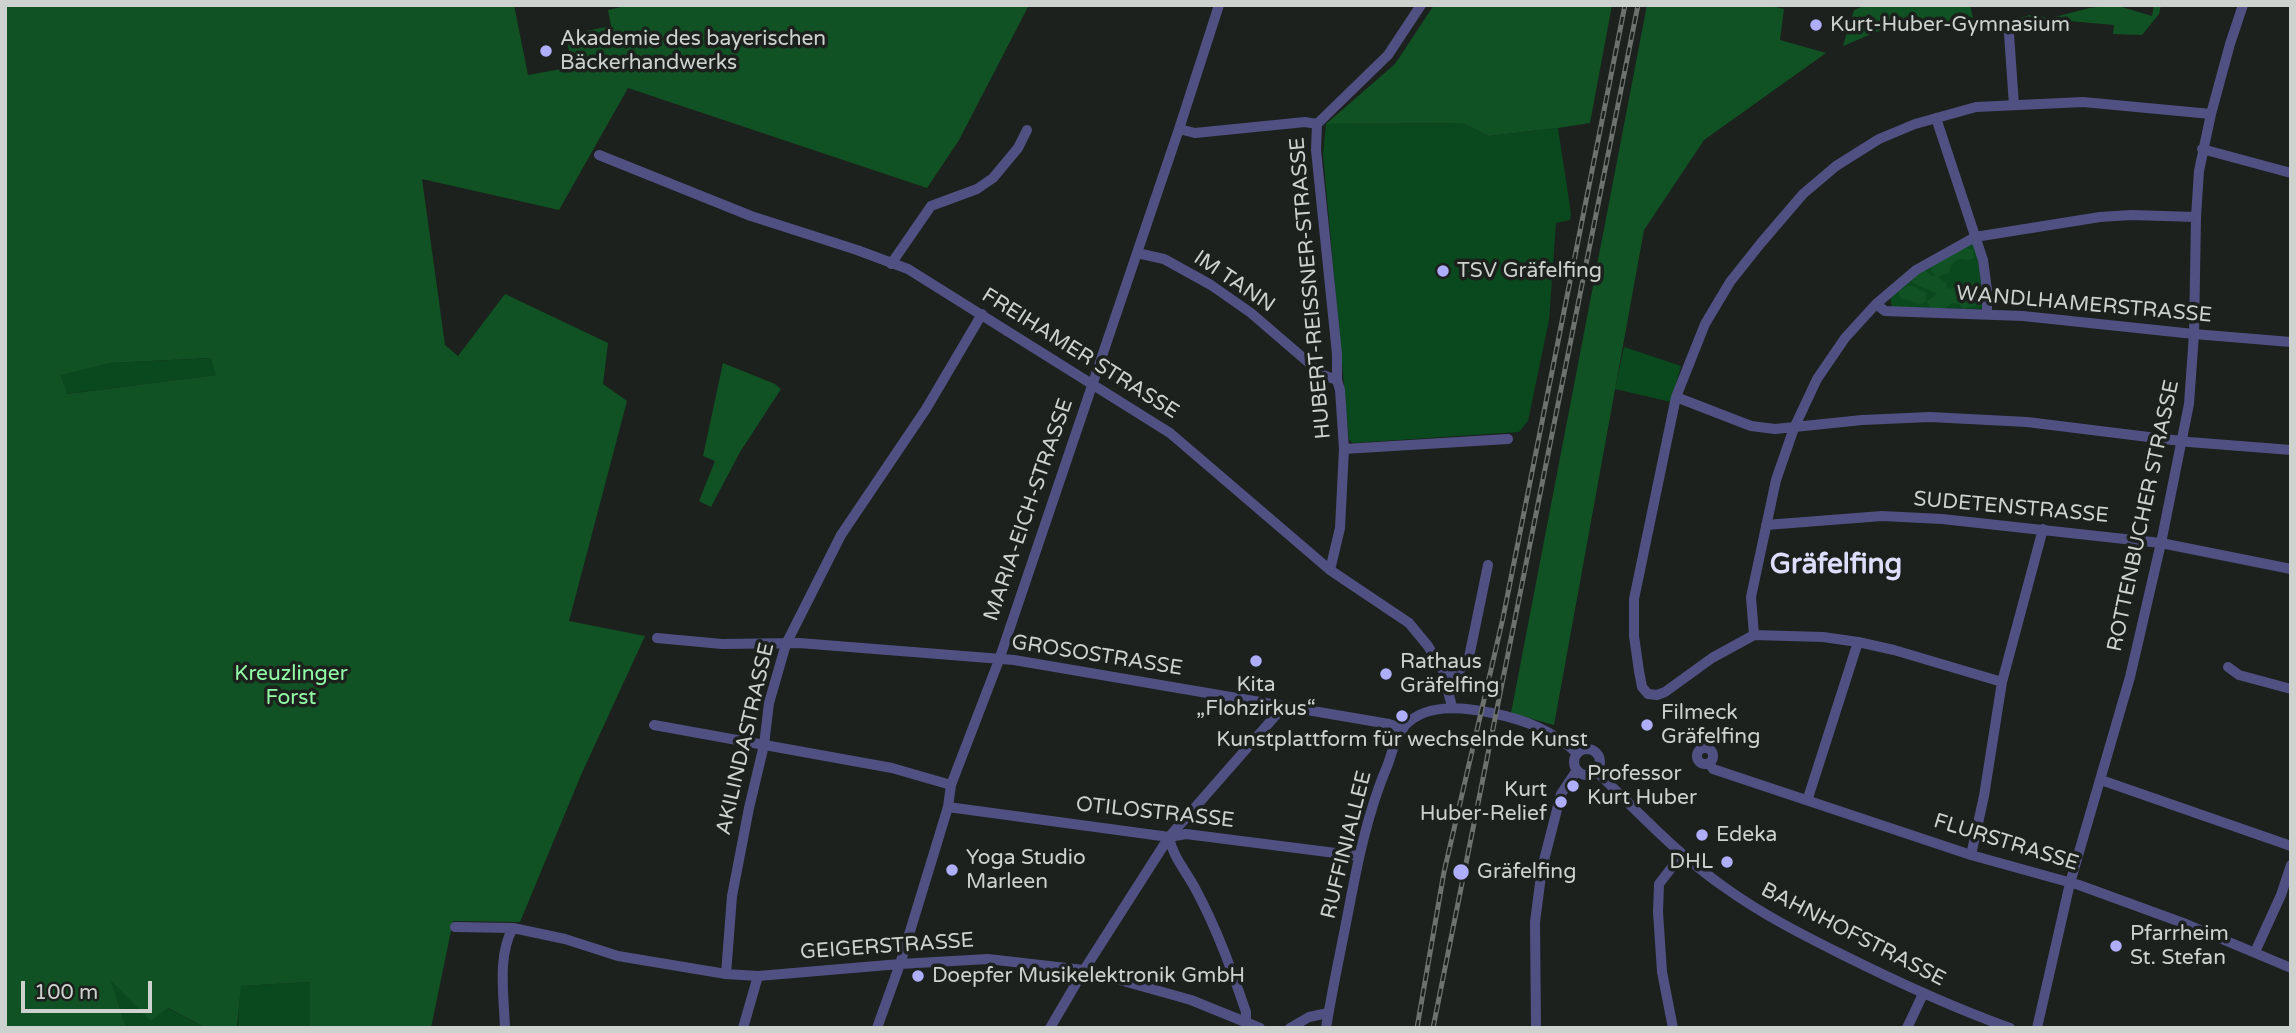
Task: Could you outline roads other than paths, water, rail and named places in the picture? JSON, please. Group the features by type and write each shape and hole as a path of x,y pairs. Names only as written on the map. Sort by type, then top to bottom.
{"street":[{"name":"MARIA-EICH-STRASSE","path":"877,1028 900,964 948,807 951,785 999,660 1219,5"},
{"path":"1179,130 1195,133 1306,122 1317,124 1388,55 1421,5"},
{"name":"ROTTENBUCHER STRASSE","path":"2037,1028 2070,883 2130,677 2161,543 2192,383 2196,217 2202,149 2243,5"},
{"path":"2009,34 2014,105"},
{"path":"2002,682 1858,642 1823,637 1754,635 1712,658 1665,692 1648,694 1642,687 1634,636 1634,599 1676,397 1704,324 1752,253 1803,194 1836,166 1879,139 1976,107 2083,102 2211,114"},
{"path":"1936,118 1983,260 1987,313"},
{"name":"HUBERT-REISSNER-STRASSE","path":"1317,124 1316,150 1344,449 1340,528 1330,570"},
{"path":"891,264 931,206 977,189 993,178 1018,148 1027,130"},
{"path":"2202,149 2291,173"},
{"name":"FREIHAMER STRASSE","path":"599,155 751,216 908,269 1170,433 1330,570 1409,624 1428,646 1445,679 1452,707"},
{"path":"1754,635 1751,597 1776,480 1794,428 1817,379 1845,338 1876,304 1916,270 1975,237 2100,217 2196,217"},
{"name":"IM TANN","path":"1137,253 1164,259 1211,285 1251,313 1323,375 1337,380"},
{"name":"WANDLHAMERSTRASSE","path":"1876,304 1885,311 1987,313 2291,342"},
{"name":"AKILINDASTRASSE","path":"726,974 732,896 764,746 769,704 786,645 841,536 933,397 982,314"},
{"path":"1676,397 1752,426 1774,429 1862,420 1930,417 2027,422 2181,441 2291,450"},
{"name":"HUBERT-REISSNER-STRASSE","path":"1344,449 1508,439"},
{"name":"SUDETENSTRASSE","path":"1766,525 1882,516 1942,519 2161,543 2291,569"},
{"path":"1971,855 1984,796 2002,682 2043,529"},
{"path":"1445,679 1457,673 1468,662 1488,565"},
{"name":"GROSOSTRASSE","path":"657,638 722,645 799,643 1014,660 1389,723 1402,729"},
{"path":"1808,799 1858,642"},
{"path":"2228,667 2239,675 2291,689"},
{"path":"1050,1028 1169,837 1283,707"},
{"path":"1402,729 1420,716 1452,707"},
{"name":"BAHNHOFSTRASSE","path":"1452,707 1505,716 1545,729 1577,753 1589,749 1596,752 1600,762 1596,771 1682,854 1727,889 1822,945 1923,994 2010,1028"},
{"path":"654,725 892,768 951,785"},
{"name":"RUFFINIALLEE","path":"1326,1028 1359,856 1380,781 1402,729"},
{"path":"1577,753 1574,762 1577,770 1588,775 1596,771"},
{"name":"FLURSTRASSE","path":"1709,763 1713,769 1971,855 2070,883 2186,924 2291,968"},
{"path":"1536,1028 1535,939 1542,868 1560,794 1577,770"},
{"path":"2101,780 2291,846"},
{"name":"OTILOSTRASSE","path":"948,807 1169,837 1186,834 1359,856"},
{"path":"1169,837 1172,850 1196,891 1224,951 1247,1012 1246,1021"},
{"path":"1673,1028 1662,972 1659,884 1682,854"},
{"path":"2255,952 2281,895 2291,865"},
{"name":"GEIGERSTRASSE","path":"455,927 513,928 565,939 618,956 726,974 758,976 988,959 1084,970 1191,1000 1260,1028"},
{"path":"508,1026 504,962 507,938 513,928"},
{"path":"743,1028 758,976"},
{"path":"1907,1028 1923,994"},
{"path":"1290,1028 1309,1017 1328,1013"}],"railway":[{"path":"1417,1028 1444,872 1503,618 1625,5"},
{"path":"1433,1028 1638,5"}],"place":[{"name":"Kurt-Huber-Gymnasium","path":"1816,25"},
{"name":"Akademie des bayerischen Bäckerhandwerks","path":"546,51"},
{"name":"TSV Gräfelfing","path":"1443,271"},
{"name":"Kita „Flohzirkus“","path":"1256,661"},
{"name":"Rathaus Gräfelfing","path":"1386,674"},
{"name":"Kunstplattform für wechselnde Kunst","path":"1402,716"},
{"name":"Filmeck Gräfelfing","path":"1647,725"},
{"name":"Professor Kurt Huber","path":"1573,786"},
{"name":"Kurt Huber-Relief","path":"1561,802"},
{"name":"Edeka","path":"1702,835"},
{"name":"DHL","path":"1727,862"},
{"name":"Yoga Studio Marleen","path":"952,870"},
{"name":"Gräfelfing","path":"1461,872"},
{"name":"Pfarrheim St. Stefan","path":"2116,946"},
{"name":"Doepfer Musikelektronik GmbH","path":"918,976"}],"district":[{"name":"Gräfelfing","path":"1836,566"}],"park label":[{"name":"Kreuzlinger Forst","path":"291,686"}]}
